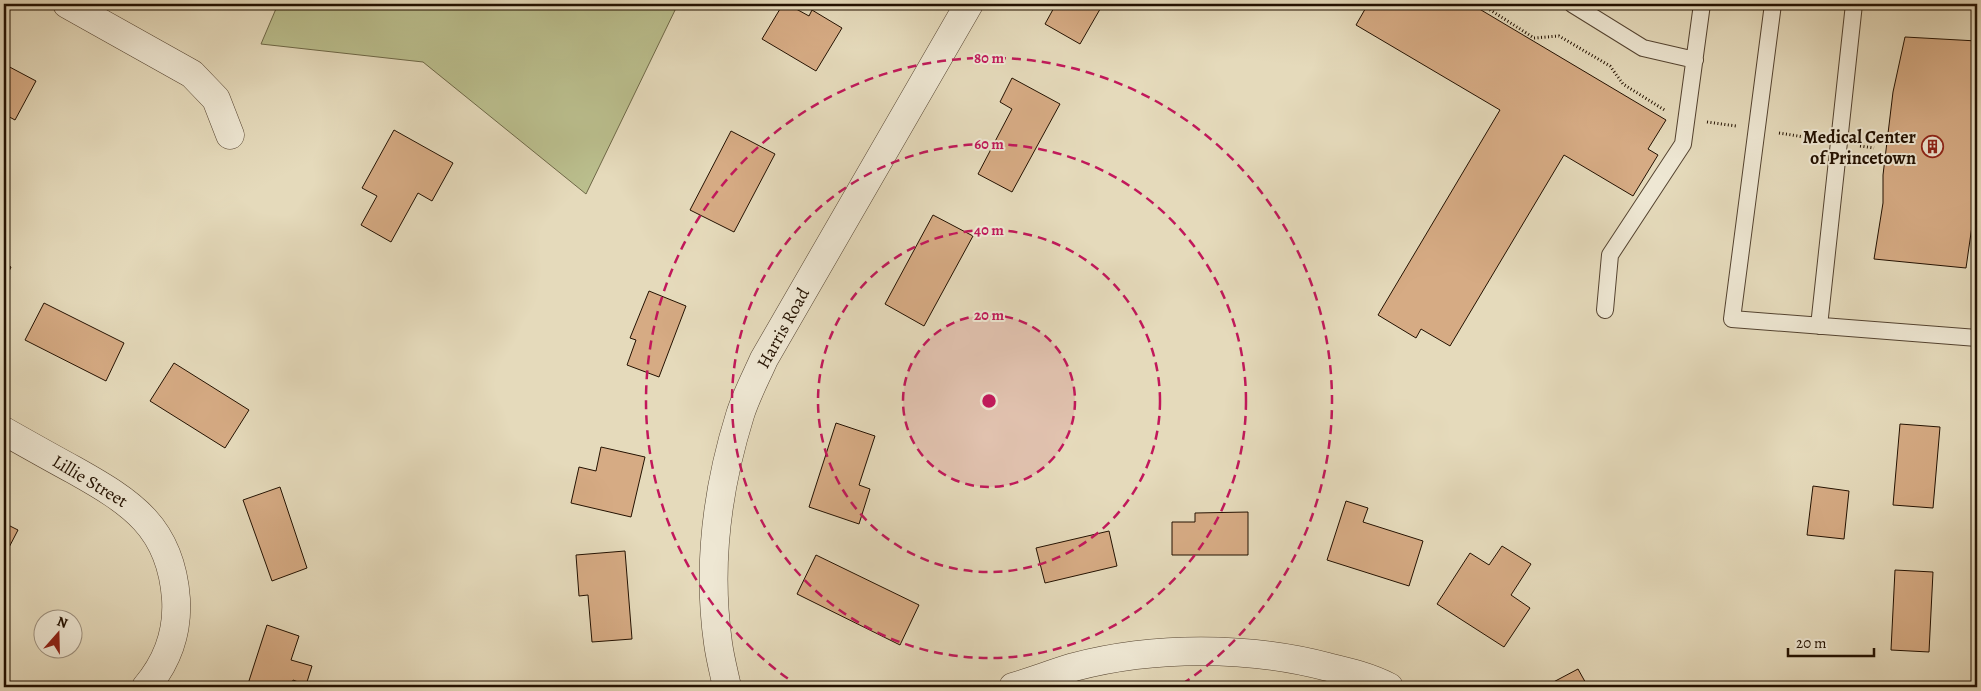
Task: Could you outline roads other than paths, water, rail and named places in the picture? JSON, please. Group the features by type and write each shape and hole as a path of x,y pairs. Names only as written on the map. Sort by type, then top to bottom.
{"street":[{"path":"67,4 192,74 216,98 230,135"},
{"name":"Harris Road","path":"728,687 718,644 713,585 715,527 725,469 741,413 764,359 969,4"},
{"name":"Lillie Street","path":"4,431 112,491 134,507 151,526 166,552 174,581 176,613 171,645 158,672 146,687"},
{"path":"1012,687 1075,667 1129,656 1193,651 1257,654 1311,662 1373,678 1389,687"}],"lane":[{"path":"1572,4 1643,48 1695,60"},
{"path":"1605,310 1610,255 1683,144 1702,4"},
{"path":"1773,4 1732,319 1977,338"},
{"path":"1819,326 1854,4"}],"place":[{"name":"Medical Center of Princetown","path":"1932,147"}]}
